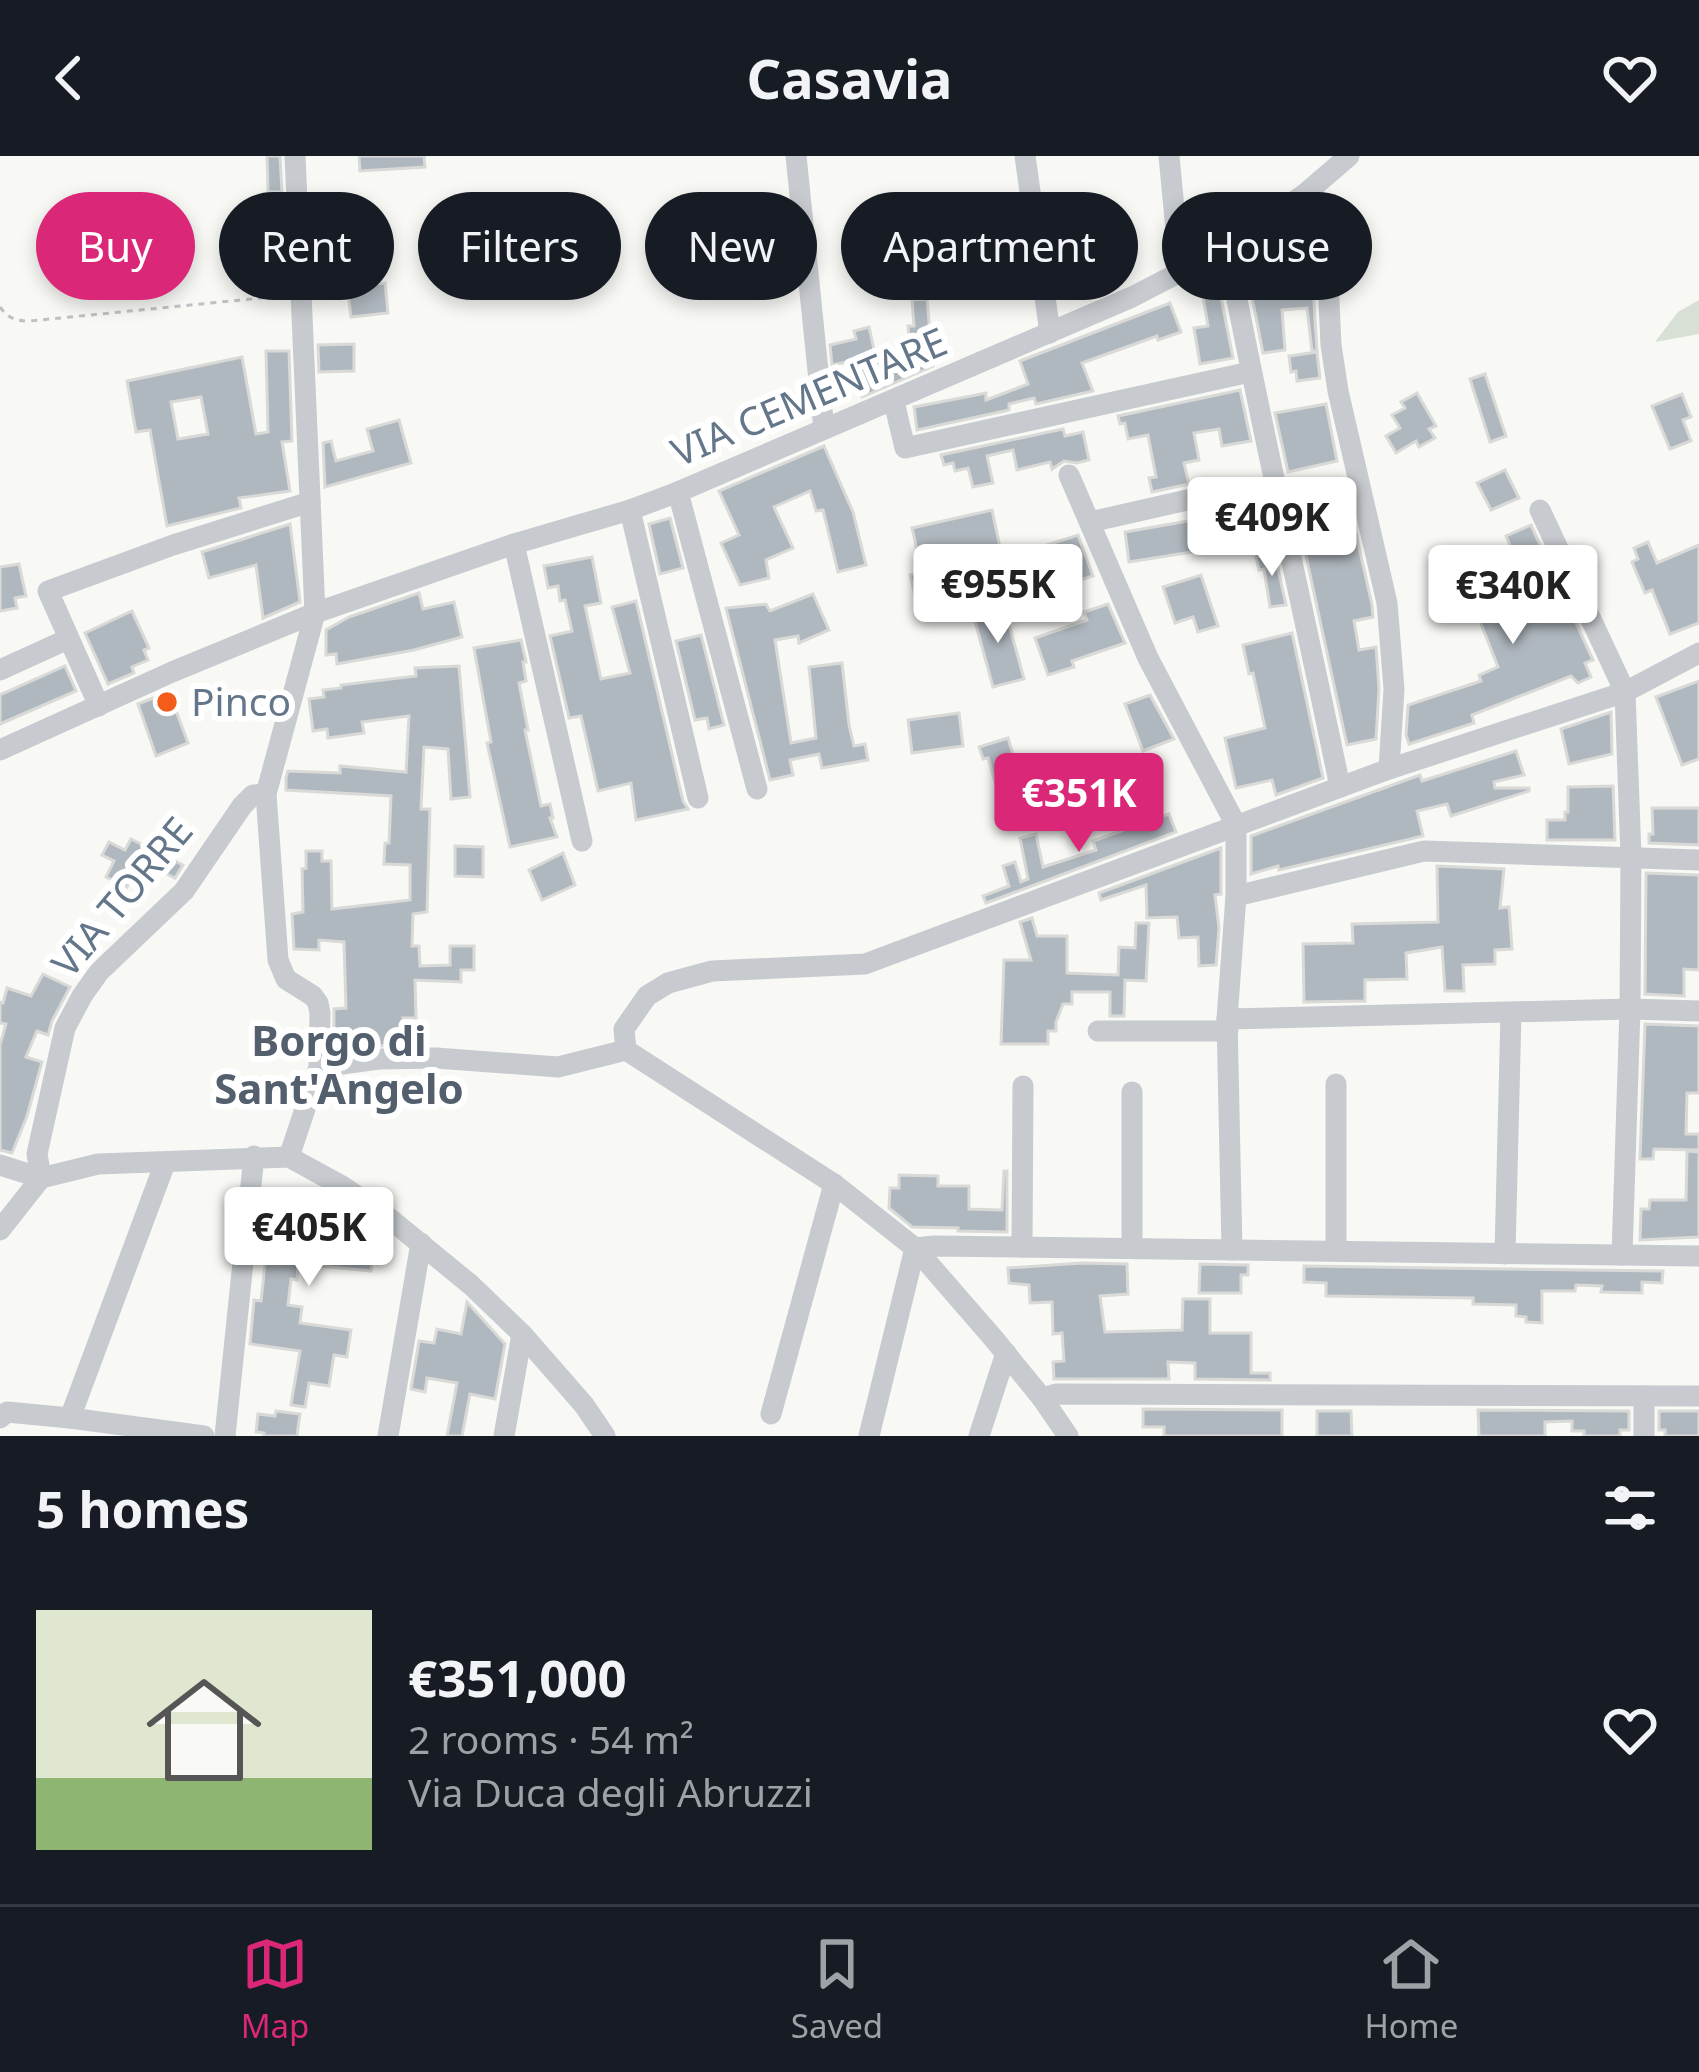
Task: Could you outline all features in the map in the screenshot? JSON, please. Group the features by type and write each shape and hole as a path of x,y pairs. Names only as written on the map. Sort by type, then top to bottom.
{"street":[{"path":"295,156 297,192"},
{"path":"796,156 824,429"},
{"path":"1025,156 1050,333"},
{"path":"1169,156 1172,192"},
{"name":"VIA CEMENTARE","path":"1307,192 1349,156"},
{"name":"VIA CEMENTARE","path":"0,750 314,613 678,492 894,402 1162,281"},
{"path":"289,1157 319,1067 318,1003 286,979 278,960 266,794 314,613 301,300"},
{"path":"1237,300 1340,787"},
{"path":"1329,300 1338,391 1387,603 1394,689 1390,769"},
{"path":"894,402 905,448 1250,371"},
{"path":"1070,476 1148,658 1236,825 1227,1025 1232,1250"},
{"path":"678,492 757,789"},
{"path":"1090,522 1196,498"},
{"path":"99,706 48,591 310,502"},
{"path":"630,510 698,798"},
{"path":"1540,510 1625,692 1631,857 1622,1255"},
{"path":"514,544 582,842"},
{"path":"0,670 68,639"},
{"path":"626,1050 624,1029 646,996 668,983 712,971 866,964 1390,769 1625,692 1699,653"},
{"name":"VIA TORRE","path":"41,1178 37,1154 65,1028 82,996 99,972 184,891 242,806 253,795 266,794"},
{"path":"1236,896 1424,851 1699,860"},
{"path":"1098,1031 1630,1009 1699,1011"},
{"path":"1505,1253 1511,1013"},
{"path":"319,1067 436,1058 558,1067 626,1050"},
{"path":"626,1050 834,1184 915,1249 1006,1353 1068,1436"},
{"path":"1336,1084 1336,1251"},
{"path":"1022,1247 1023,1087"},
{"path":"1132,1092 1132,1249"},
{"path":"225,1436 254,1156"},
{"path":"0,1165 41,1178 98,1164 289,1157 384,1214 471,1285 522,1334 605,1436"},
{"path":"70,1418 165,1163"},
{"path":"0,1230 41,1178"},
{"path":"770,1414 834,1184"},
{"path":"388,1436 421,1244"},
{"path":"915,1249 1699,1256"},
{"path":"869,1436 915,1249"},
{"path":"504,1436 522,1334"},
{"path":"980,1436 1006,1353"},
{"path":"1042,1398 1056,1394 1699,1396"},
{"path":"1644,1396 1644,1436"},
{"path":"0,1418 7,1412 204,1436"}],"path":[{"path":"0,307 16,321 30,321 241,300"}],"shaded area":[{"path":"1699,300 1699,334 1655,342 1678,312"}],"building":[{"path":"267,156 280,156 282,192 268,192"},
{"path":"359,156 424,156 425,167 360,171"},
{"path":"349,300 387,300 388,313 351,317"},
{"path":"912,300 927,300 933,366 862,397 857,360 832,365 830,345 856,339 854,331 869,327 875,354 883,352 888,372 912,368 908,326 914,326"},
{"path":"1204,300 1222,300 1233,358 1200,364 1194,328 1208,326"},
{"path":"1253,300 1314,300 1317,351 1312,351 1307,308 1282,310 1285,350 1263,353"},
{"path":"1170,303 1181,332 1082,363 1093,391 1036,404 1034,398 1009,404 1009,410 917,430 914,407 986,393 986,400 1028,384 1020,361"},
{"path":"354,344 354,371 319,372 318,345"},
{"path":"266,351 289,351 292,441 282,442 290,491 239,498 241,508 167,526 150,430 136,432 127,381 242,357 256,434 268,432","holes":["201,397 208,434 178,439 171,402"]},
{"path":"1317,352 1320,378 1297,381 1289,356"},
{"path":"1485,374 1506,436 1490,442 1470,379"},
{"path":"1240,390 1251,441 1222,446 1219,429 1194,433 1199,460 1184,463 1189,484 1152,492 1149,478 1156,477 1148,435 1128,439 1125,423 1120,424 1118,416"},
{"path":"1417,393 1436,426 1429,429 1435,438 1419,447 1416,441 1396,453 1386,436 1400,428 1392,415 1405,408 1401,402"},
{"path":"1682,394 1691,417 1683,420 1691,441 1670,449 1652,406"},
{"path":"1326,404 1337,461 1288,472 1275,413"},
{"path":"399,420 411,463 325,487 323,443 331,441 336,461 373,451 367,429"},
{"path":"1063,429 1065,436 1083,432 1089,460 1064,461 1052,469 1050,462 1017,470 1013,450 987,456 993,483 973,487 968,468 955,471 953,463 944,465 941,455"},
{"path":"824,446 853,512 866,565 838,572 823,510 816,511 810,491 774,507 793,548 766,560 769,578 740,585 721,543 739,535 719,491"},
{"path":"1505,470 1519,498 1491,510 1477,483"},
{"path":"1260,484 1272,540 1262,541 1256,505 1233,509 1229,488"},
{"path":"1319,500 1322,511 1344,507 1349,535 1356,534 1372,605 1373,617 1354,621 1359,650 1376,647 1376,739 1347,745 1295,505"},
{"path":"992,510 1006,575 915,595 910,575 922,572 912,528"},
{"path":"1211,517 1217,548 1129,562 1125,532"},
{"path":"670,518 683,568 660,574 649,524"},
{"path":"290,524 300,602 263,618 256,565 209,578 202,552"},
{"path":"1531,525 1593,660 1585,663 1591,677 1578,683 1571,676 1472,715 1474,723 1409,744 1408,705 1481,681 1479,675 1498,667 1474,606 1528,586 1506,536"},
{"path":"1078,535 1093,576 1073,582 1076,590 1036,603 1024,564 1050,555 1047,545"},
{"path":"1648,542 1657,563 1699,545 1699,623 1670,634 1652,590 1645,593 1632,562 1638,559 1634,548"},
{"path":"1274,551 1286,605 1270,607 1264,569 1259,570 1256,557"},
{"path":"592,557 601,603 585,606 601,679 630,673 612,607 636,601 688,809 636,820 631,783 598,791 581,716 569,718 550,636 572,631 565,600 560,601 558,586 548,588 544,566"},
{"path":"19,564 26,596 15,598 17,608 0,611 0,567"},
{"path":"1201,575 1218,626 1198,632 1193,617 1175,623 1163,587"},
{"path":"419,593 423,609 454,602 462,637 337,664 336,654 326,655 326,630"},
{"path":"813,594 829,630 799,643 798,636 775,640 791,743 816,738 809,667 842,663 854,746 865,744 868,760 822,768 819,754 790,760 793,775 770,780 726,608 766,604 770,611"},
{"path":"1108,604 1125,643 1072,661 1074,667 1048,675 1035,638 1087,620 1084,612"},
{"path":"1004,606 1024,679 993,687 973,614"},
{"path":"132,611 149,648 144,650 148,660 132,667 134,673 108,684 85,633"},
{"path":"1292,633 1323,778 1276,795 1272,780 1236,788 1225,738 1265,728 1243,645"},
{"path":"701,635 724,725 709,729 707,718 695,720 676,641"},
{"path":"521,640 526,662 526,681 519,683 525,730 541,806 550,804 557,837 510,847 487,743 491,742 474,648"},
{"path":"65,666 76,691 0,724 0,695"},
{"path":"459,666 470,797 451,799 448,749 424,747 421,809 430,809 427,912 413,914 412,946 419,946 420,966 450,965 450,946 474,946 474,970 461,970 461,982 415,980 416,1018 403,1018 403,1044 334,1050 334,1009 346,1008 344,942 319,940 319,950 294,949 292,914 303,912 306,851 322,851 322,861 331,861 332,909 410,900 410,865 384,864 391,796 286,790 286,777 288,771 340,773 340,766 406,772 409,716 362,722 364,733 328,738 327,729 313,731 309,699 324,697 323,690 341,685 416,676 415,668"},
{"path":"1699,681 1699,759 1682,765 1656,697"},
{"path":"169,692 188,743 156,756 138,704"},
{"path":"1150,695 1174,739 1143,751 1125,704"},
{"path":"1611,712 1612,754 1569,764 1561,729"},
{"path":"959,713 963,746 912,753 908,720"},
{"path":"1008,738 1021,781 997,788 988,758 983,759 979,747"},
{"path":"1516,751 1524,775 1494,782 1495,788 1529,791 1451,816 1447,804 1417,811 1423,836 1251,874 1251,836 1420,775 1422,781"},
{"path":"1613,786 1615,840 1547,840 1547,820 1565,820 1568,787"},
{"path":"1652,808 1699,808 1699,845 1649,843"},
{"path":"1169,814 1176,832 986,903 983,896 1009,886 1003,866 1015,862 1021,882 1028,879 1020,838 1036,834 1043,867 1096,850 1093,841"},
{"path":"131,839 183,865 175,878 140,861 127,887 106,877 114,861 102,855 109,842 125,850"},
{"path":"455,846 483,847 483,877 455,876"},
{"path":"1221,848 1221,894 1215,895 1216,965 1199,966 1198,937 1179,938 1177,917 1147,918 1146,885 1101,900 1099,893"},
{"path":"563,853 575,885 542,900 529,870"},
{"path":"1437,866 1504,869 1500,908 1509,907 1512,949 1495,950 1495,964 1463,965 1464,991 1445,991 1442,947 1406,953 1407,979 1365,980 1365,1001 1304,1002 1303,944 1353,943 1352,924 1438,922"},
{"path":"1646,873 1699,875 1699,970 1684,969 1684,996 1645,994"},
{"path":"1032,918 1037,936 1067,936 1067,973 1118,975 1119,947 1135,948 1136,923 1149,923 1146,981 1125,980 1124,1016 1110,1016 1110,992 1072,992 1072,1004 1063,1004 1056,1031 1048,1031 1048,1044 1001,1044 1004,960 1031,960 1020,922"},
{"path":"43,974 70,987 48,1035 37,1031 26,1057 42,1062 12,1153 0,1150 0,1045 6,1024 0,1023 0,1002 7,988 31,996"},
{"path":"1645,1024 1699,1026 1699,1093 1687,1093 1686,1134 1699,1134 1699,1150 1654,1149 1653,1159 1640,1159"},
{"path":"1687,1151 1699,1152 1699,1237 1640,1240 1641,1209 1649,1209 1650,1200 1686,1200"},
{"path":"1004,1171 1007,1232 912,1227 889,1208 890,1188 899,1188 899,1175 938,1176 938,1186 969,1186 969,1209 1002,1210"},
{"path":"309,1197 335,1199 336,1211 356,1213 361,1222 376,1227 371,1271 298,1264 297,1280 291,1279 288,1305 302,1307 300,1323 351,1330 347,1357 334,1355 329,1386 309,1383 305,1407 291,1405 300,1351 250,1344 254,1300 261,1301 274,1226 306,1229"},
{"path":"1127,1264 1128,1294 1100,1296 1105,1332 1182,1330 1183,1299 1210,1299 1210,1333 1251,1333 1251,1373 1270,1373 1270,1380 1195,1379 1195,1363 1168,1362 1169,1379 1054,1379 1053,1362 1064,1361 1062,1333 1053,1334 1052,1302 1030,1303 1029,1285 1009,1283 1008,1268"},
{"path":"1200,1264 1248,1265 1248,1275 1241,1275 1241,1293 1199,1293"},
{"path":"1304,1266 1663,1271 1662,1283 1642,1282 1642,1293 1601,1292 1602,1286 1576,1285 1575,1291 1542,1291 1542,1323 1516,1316 1516,1305 1473,1304 1473,1298 1326,1296 1326,1283 1304,1282"},
{"path":"467,1302 505,1344 495,1399 470,1394 462,1436 447,1436 457,1383 427,1378 425,1392 411,1389 419,1341 434,1343 437,1329 461,1334"},
{"path":"1143,1409 1282,1410 1282,1436 1164,1436 1164,1427 1143,1427"},
{"path":"1478,1410 1629,1411 1629,1430 1620,1430 1620,1436 1584,1436 1584,1431 1572,1431 1572,1421 1545,1422 1545,1436 1479,1436"},
{"path":"276,1411 300,1414 297,1436 256,1432 258,1414 275,1416"},
{"path":"1317,1411 1351,1411 1352,1436 1317,1436"},
{"path":"1659,1411 1699,1411 1699,1436 1665,1436 1665,1430 1659,1430"}],"place":[{"name":"Pinco","path":"167,702"}],"district":[{"name":"Borgo di Sant'Angelo","path":"339,1065"}]}
